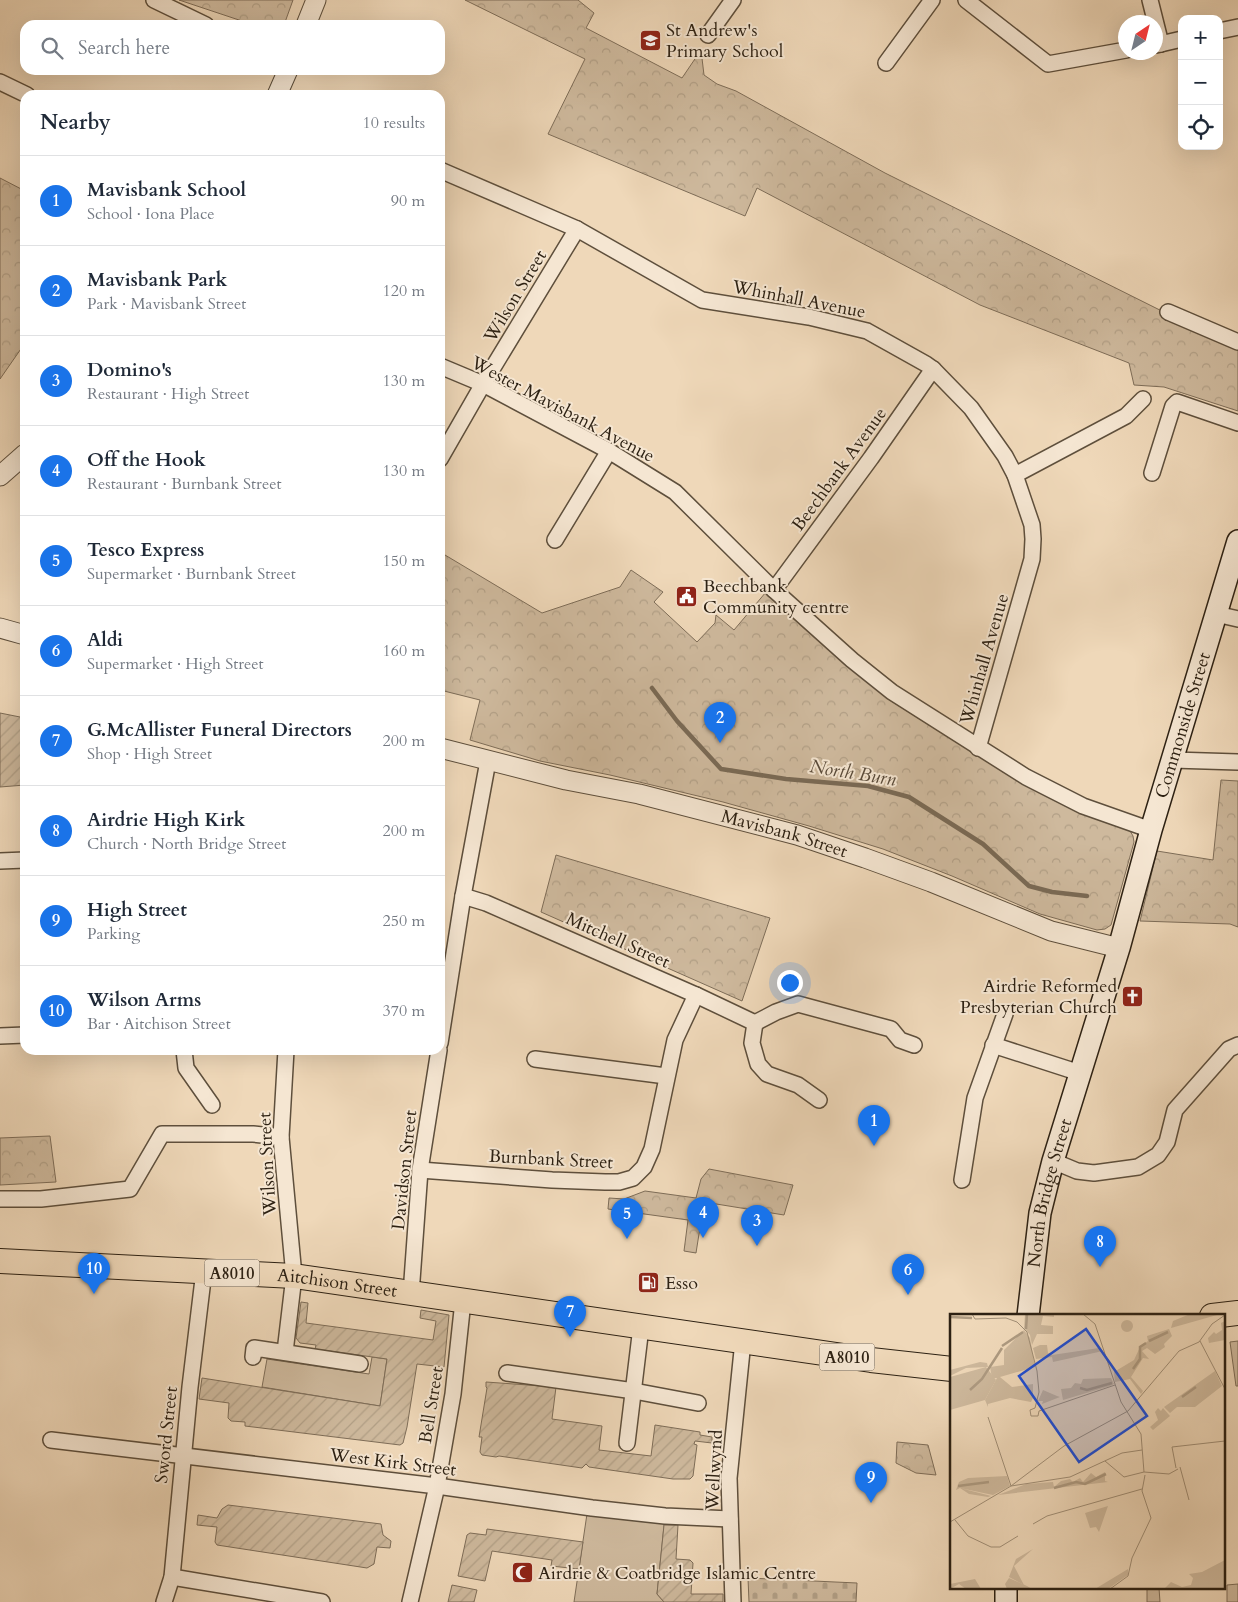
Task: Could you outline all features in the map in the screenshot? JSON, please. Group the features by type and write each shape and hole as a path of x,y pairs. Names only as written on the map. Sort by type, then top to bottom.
{"main road":[{"name":"Commonside Street","path":"1130,909 1151,830 1238,541"},
{"name":"North Bridge Street","path":"1028,1314 1040,1213 1053,1161 1130,909"},
{"name":"Aitchison Street","path":"0,1261 294,1276 463,1301"},
{"name":"A8010","path":"463,1301 871,1360 950,1369"}],"street":[{"path":"154,0 196,20"},
{"path":"308,20 316,0"},
{"path":"708,35 733,0"},
{"path":"886,63 932,0"},
{"path":"966,0 1048,64 1118,51"},
{"path":"1150,0 1153,15"},
{"path":"1223,30 1238,27"},
{"path":"1163,43 1178,40"},
{"path":"279,90 286,75"},
{"path":"0,82 20,91"},
{"name":"Whinhall Avenue","path":"445,172 577,229 702,300 809,317 867,331 933,369 971,408 1006,456 1015,475 1032,525 1033,539 1032,558 978,748"},
{"name":"Wilson Street","path":"445,450 577,229"},
{"path":"1168,312 1238,342"},
{"name":"Wester Mavisbank Avenue","path":"445,368 483,384 609,451 675,492 774,590 852,660 892,692 1026,777 1083,806 1151,830"},
{"name":"Beechbank Avenue","path":"774,590 871,458 933,369"},
{"path":"1015,475 1126,416 1143,399"},
{"path":"1152,473 1173,406 1177,402 1238,423"},
{"path":"555,540 609,451"},
{"path":"0,476 20,458"},
{"path":"1216,614 1238,619"},
{"path":"0,628 20,634"},
{"name":"Mavisbank Street","path":"445,749 566,780 640,794 797,835 931,882 1051,931 1119,948"},
{"path":"1173,760 1238,762"},
{"path":"445,1011 463,896 488,761"},
{"path":"0,861 20,860"},
{"name":"Mitchell Street","path":"463,896 486,903 696,995 755,1023"},
{"name":"Burnbank Street","path":"420,1170 605,1182 619,1182 633,1178 644,1167 652,1149 675,1040 696,995"},
{"path":"819,1100 798,1085 767,1074 758,1064 752,1044 755,1023 776,1012 798,1004 891,1029 900,1040 914,1044"},
{"path":"962,1180 975,1098 1005,1014"},
{"path":"0,1036 20,1035"},
{"path":"993,1044 1080,1073"},
{"path":"1053,1161 1077,1171 1094,1173 1138,1167 1158,1155 1167,1142 1175,1110 1229,1049 1238,1045"},
{"path":"185,1055 186,1068 212,1105"},
{"name":"Wilson Street","path":"285,1352 294,1276 281,1137 286,1055"},
{"name":"Davidson Street","path":"412,1294 420,1170 438,1055"},
{"path":"535,1059 666,1076"},
{"path":"0,1199 41,1199 130,1189 162,1134 253,1134 281,1137"},
{"name":"Sword Street","path":"164,1602 172,1577 183,1456 204,1271"},
{"name":"Bell Street","path":"410,1602 437,1486 453,1394 463,1301"},
{"path":"627,1443 641,1327"},
{"name":"Wellwynd","path":"733,1602 729,1478 743,1341"},
{"path":"253,1357 254,1348 360,1364"},
{"path":"507,1373 698,1402"},
{"name":"West Kirk Street","path":"51,1440 437,1486 600,1509 665,1516 730,1519"},
{"path":"172,1577 322,1602"}],"green space":[{"path":"179,0 293,0 286,20 239,20"},
{"path":"465,0 578,0 594,13 586,28 682,78 701,50 704,75 717,84 736,91 885,173 1238,349 1238,411 1164,387 1134,385 1129,363 980,305 757,188 745,216 548,134 585,59"},
{"path":"0,178 20,188 20,350 0,379"},
{"path":"445,555 542,613 620,587 631,570 663,592 654,602 697,642 715,623 716,615 734,630 766,592 856,673 888,699 964,747 1024,781 1129,829 1134,842 1111,925 1105,929 1097,930 1040,914 883,849 809,826 723,802 610,775 540,761 470,740 480,700 445,691"},
{"path":"0,713 20,717 20,785 0,787"},
{"path":"1221,780 1238,781 1238,927 1230,924 1140,921 1157,851 1213,860"},
{"path":"556,855 770,918 742,1001 541,912"},
{"path":"50,1136 56,1182 0,1185 0,1138"},
{"path":"709,1169 793,1185 784,1215 704,1202 696,1253 684,1251 688,1220 608,1209 609,1198 624,1199 645,1191 696,1198 701,1179"},
{"path":"301,1302 308,1303 306,1323 433,1340 436,1321 420,1318 421,1310 449,1315 444,1367 417,1364 403,1443 400,1445 245,1426 245,1422 231,1421 228,1418 229,1403 199,1399 202,1378 380,1406 387,1359 315,1349 316,1345 300,1343 296,1338"},
{"path":"1238,1341 1238,1386 1236,1386 1230,1342"},
{"path":"372,1357 387,1359 380,1406 262,1387 267,1359 369,1374"},
{"path":"486,1382 556,1387 552,1419 602,1426 599,1450 651,1456 655,1425 700,1432 700,1435 712,1437 712,1443 695,1441 694,1444 697,1445 693,1476 690,1479 673,1479 589,1467 586,1464 582,1468 482,1455 480,1452 482,1437 479,1437 487,1388"},
{"path":"897,1442 928,1445 936,1475 916,1473 896,1463"},
{"path":"228,1505 381,1524 383,1535 391,1541 390,1548 377,1547 374,1564 367,1568 217,1545 215,1542 217,1527 197,1525 198,1515 217,1518 222,1509"},
{"path":"588,1507 665,1516 657,1594 664,1602 574,1602"},
{"path":"664,1525 678,1525 676,1559 690,1560 693,1563 691,1594 723,1594 723,1602 664,1602 657,1594"},
{"path":"487,1529 583,1542 579,1569 551,1566 552,1560 492,1551 485,1581 458,1576 467,1535 470,1533 486,1535"},
{"path":"748,1578 857,1583 856,1602 749,1602"},
{"path":"1238,1584 1238,1602 1227,1602 1227,1585"},
{"path":"452,1585 477,1590 474,1602 448,1602"},
{"path":"1147,1590 1159,1590 1160,1602 1147,1602"}],"waterway":[{"name":"North Burn","path":"652,688 677,721 721,769 786,779 868,786 909,797 983,844 1029,886 1052,892 1087,896"}],"place":[{"name":"St Andrew's Primary School","path":"650,40"},
{"name":"Beechbank Community centre","path":"687,596"},
{"name":"Mavisbank Park","path":"720,743"},
{"name":"Airdrie Reformed Presbyterian Church","path":"1133,996"},
{"name":"Mavisbank School","path":"874,1146"},
{"name":"Off the Hook","path":"703,1238"},
{"name":"Tesco Express","path":"627,1239"},
{"name":"Domino's","path":"757,1246"},
{"name":"Airdrie High Kirk","path":"1100,1267"},
{"name":"Esso","path":"649,1283"},
{"name":"Wilson Arms","path":"94,1294"},
{"name":"Aldi","path":"908,1295"},
{"name":"G.McAllister Funeral Directors","path":"570,1337"},
{"name":"High Street","path":"871,1503"},
{"name":"Airdrie & Coatbridge Islamic Centre","path":"522,1573"}]}
